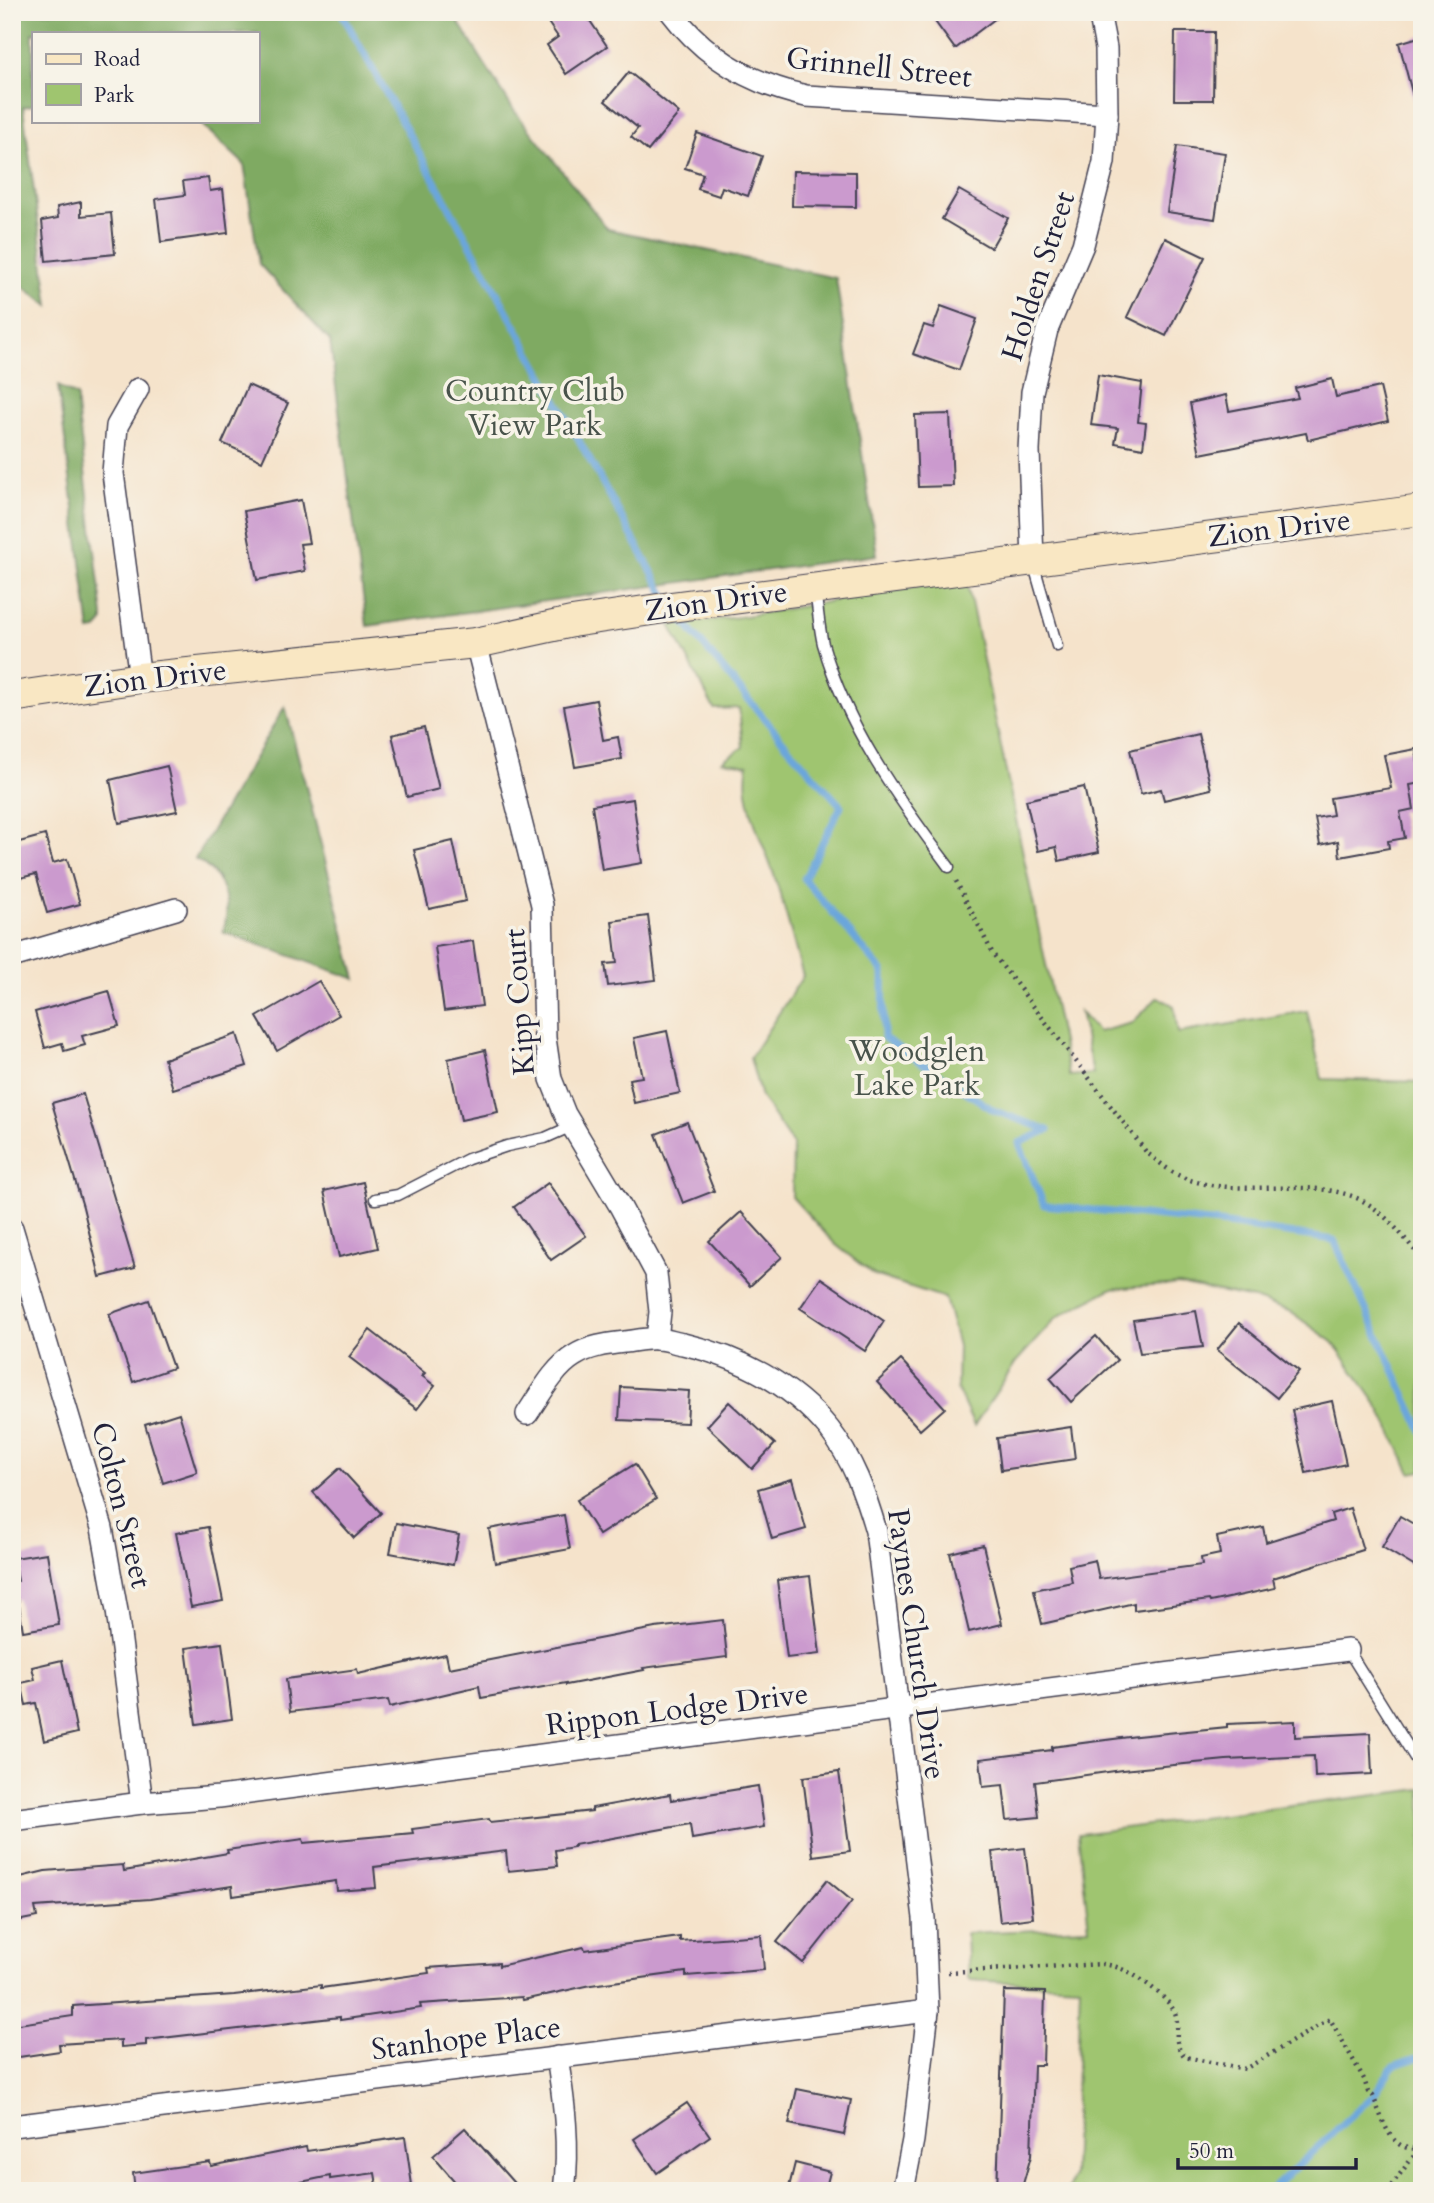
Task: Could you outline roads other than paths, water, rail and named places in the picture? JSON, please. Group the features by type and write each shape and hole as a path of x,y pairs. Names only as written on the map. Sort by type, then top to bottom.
{"main road":[{"name":"Zion Drive","path":"12,697 140,678 476,643 572,622 1033,559 1422,510"}],"street":[{"name":"Grinnell Street","path":"671,12 687,33 712,55 752,79 780,90 806,96 1107,114"},
{"name":"Holden Street","path":"1033,559 1029,451 1032,392 1047,330 1083,245 1104,162 1107,114 1106,48 1098,12"},
{"path":"138,389 117,426 113,474 140,678"},
{"name":"Kipp Court","path":"476,643 542,905 545,1038 551,1079 572,1126 656,1273 660,1311 657,1339"},
{"path":"12,957 176,909"},
{"name":"Colton Street","path":"12,1228 102,1528 117,1611 142,1803"},
{"name":"Paynes Church Drive","path":"527,1414 561,1366 575,1355 604,1344 657,1339 734,1359 764,1374 813,1413 851,1461 866,1495 876,1531 924,1918 928,2011 913,2140 903,2191"},
{"name":"Rippon Lodge Drive","path":"12,1820 142,1803 219,1797 897,1711 1348,1650"},
{"name":"Stanhope Place","path":"12,2126 928,2011"},
{"path":"557,2056 565,2111 567,2169 564,2191"}],"lane":[{"path":"1033,559 1057,646"},
{"path":"815,588 823,642 835,679 859,734 907,811 950,867"},
{"path":"375,1199 398,1195 468,1159 507,1146 545,1138 572,1126"},
{"path":"1348,1650 1422,1769"}],"waterway":[{"path":"341,12 667,599"},
{"path":"678,615 841,806 804,879 883,972 884,1038 995,1111 1048,1130 1019,1143 1044,1205 1220,1223 1334,1240 1422,1431"},
{"path":"1270,2191 1373,2096 1393,2066 1422,2056"}],"park label":[{"name":"Country Club View Park","path":"535,408"},
{"name":"Woodglen Lake Park","path":"917,1068"}]}
